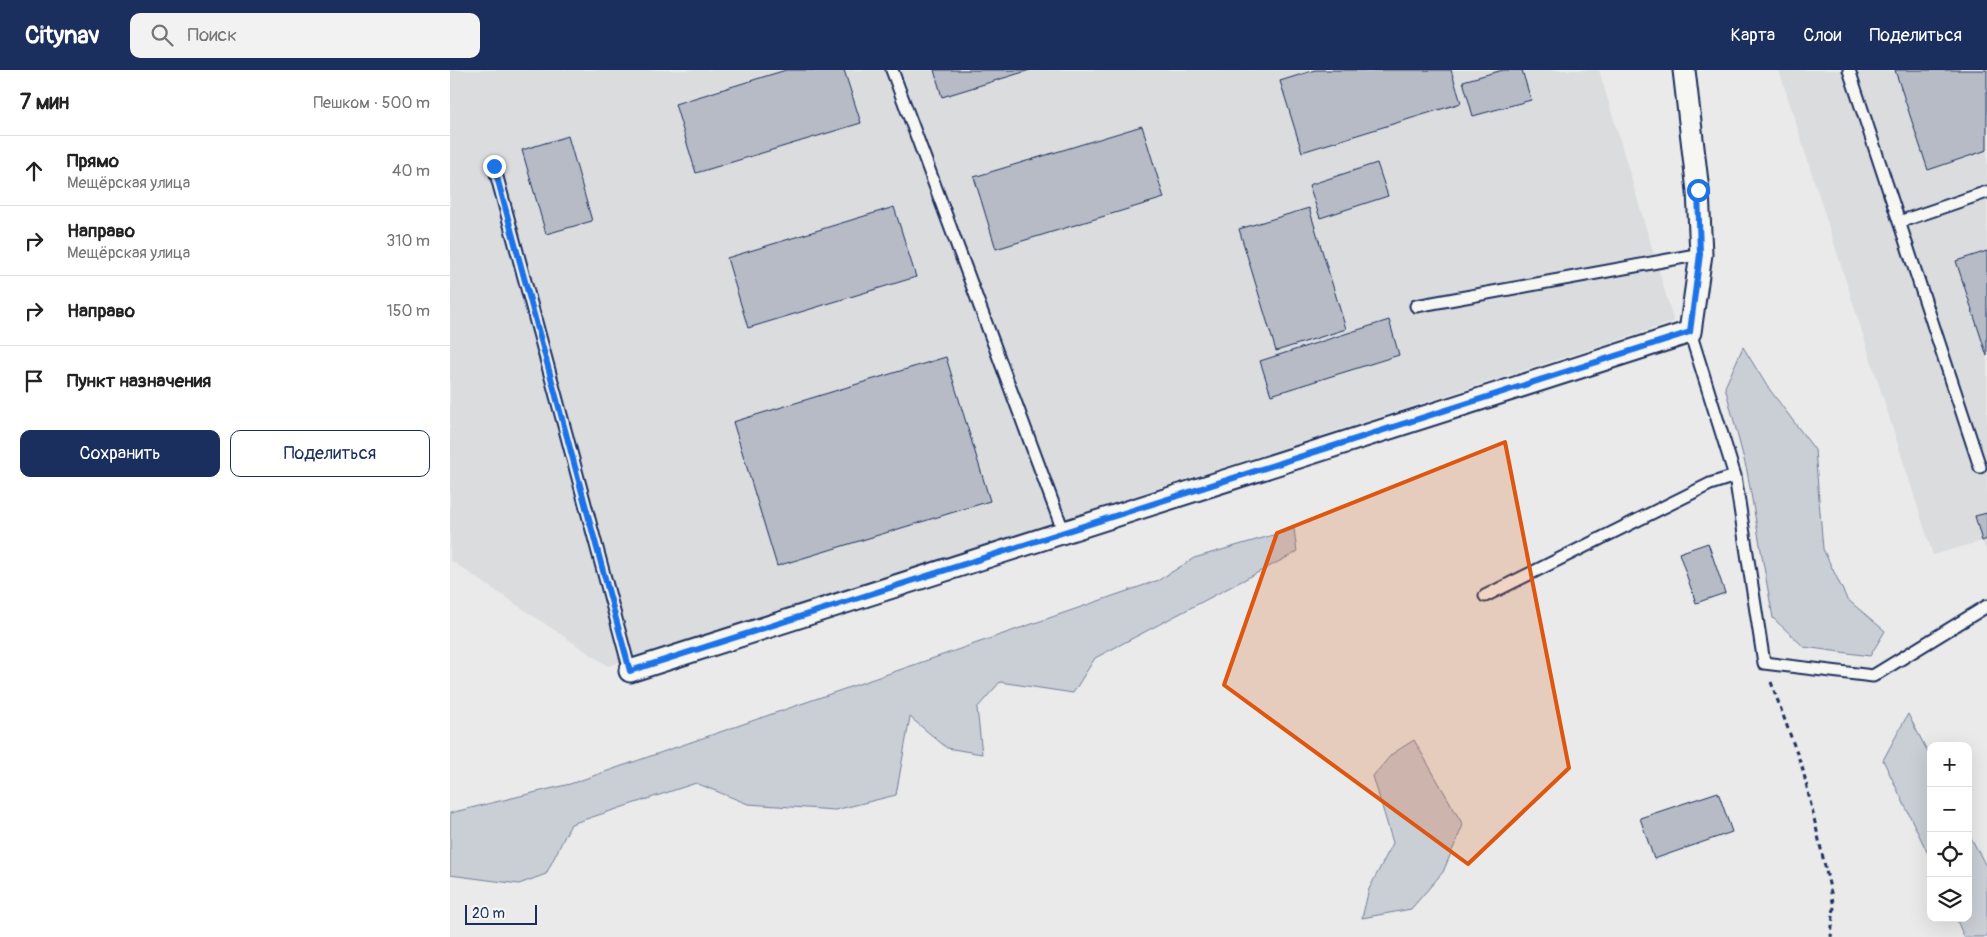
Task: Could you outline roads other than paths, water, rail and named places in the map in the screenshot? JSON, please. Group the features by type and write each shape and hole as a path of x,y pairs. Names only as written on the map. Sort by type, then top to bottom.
{"street":[{"path":"630,671 1690,332 1700,254 1698,190 1684,70"}],"lane":[{"path":"892,70 1064,533"},
{"path":"1849,70 1980,467"},
{"path":"494,166 630,671"},
{"path":"1899,222 1987,192"},
{"path":"1416,306 1700,254"},
{"path":"1690,332 1735,476 1764,662 1873,676 1987,606"},
{"path":"1485,596 1710,484 1735,476"}]}
